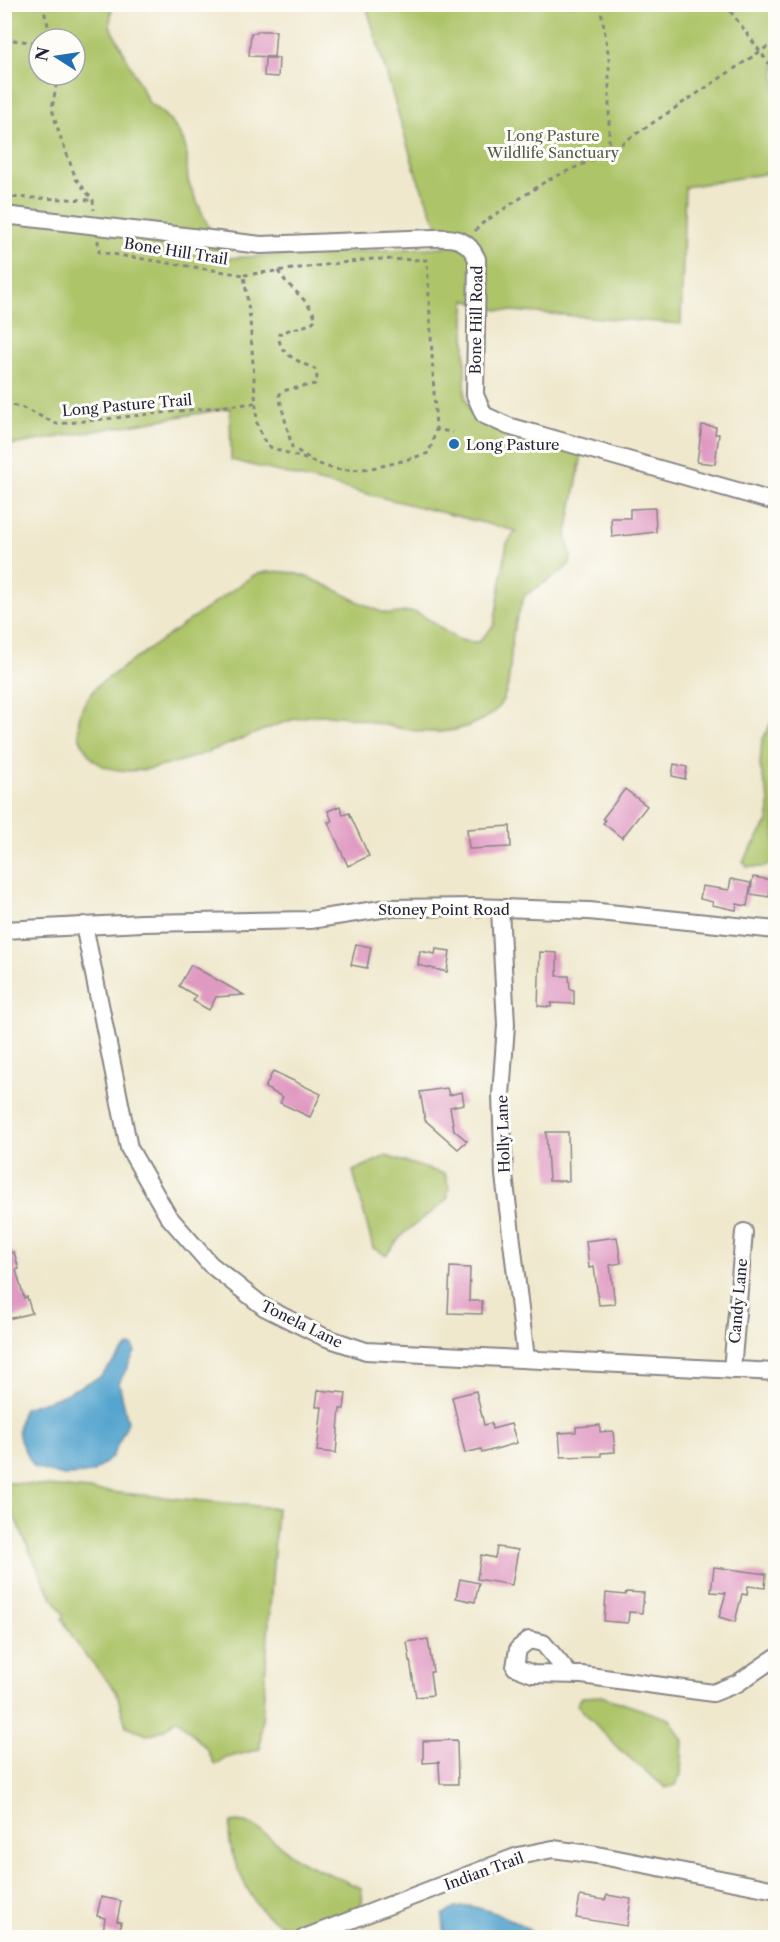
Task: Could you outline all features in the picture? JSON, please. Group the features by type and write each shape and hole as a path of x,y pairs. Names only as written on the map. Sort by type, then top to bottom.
{"street":[{"path":"4,214 261,246 451,237 467,243"},
{"name":"Bone Hill Road","path":"467,243 477,259 475,395 484,415 508,426 776,502"},
{"name":"Stoney Point Road","path":"4,930 84,925 310,920 388,908 589,911 776,930"},
{"name":"Holly Lane","path":"500,909 506,1025 501,1095 504,1175 526,1359"},
{"name":"Tonela Lane","path":"84,925 129,1148 168,1216 210,1264 264,1307 351,1347 387,1353 776,1372"},
{"name":"Candy Lane","path":"732,1370 744,1232"},
{"path":"569,1674 713,1692 738,1683 776,1657"},
{"name":"Indian Trail","path":"304,1938 518,1856 553,1849 597,1855 776,1890"}],"path":[{"path":"42,4 49,27"},
{"path":"600,4 609,58 609,152"},
{"path":"725,4 758,53 776,73"},
{"path":"4,39 27,42"},
{"path":"467,243 480,225 546,181 609,152 776,41"},
{"name":"Bone Hill Trail","path":"56,87 52,109 76,178 93,200 99,252 244,274 250,319 257,423 262,439 270,447 314,462"},
{"path":"4,197 93,200"},
{"path":"244,274 278,270 373,259 427,260 436,430 429,453 380,466 344,470 314,462 312,458 292,447 279,396 282,391 315,384 317,377 315,369 280,348 279,334 288,328 312,324 316,319 312,307 292,289 278,270"},
{"name":"Long Pasture Trail","path":"4,404 21,407 57,424 124,419 255,402"},
{"path":"436,430 453,432"}],"green space":[{"name":"Long Pasture Wildlife Sanctuary","path":"5,5 112,5 110,25 149,103 162,113 179,132 187,155 189,183 220,257 227,258 446,247 417,177 366,5 775,5 775,172 685,187 681,324 498,310 465,300 465,397 472,416 485,426 582,454 566,538 571,555 570,564 525,595 514,631 506,693 495,710 487,717 464,728 441,732 397,728 331,715 309,716 192,758 158,767 128,771 103,766 86,750 79,736 80,713 98,685 254,575 289,572 306,576 385,613 417,613 449,634 467,642 479,642 494,625 507,543 516,531 231,460 230,408 5,446"},
{"path":"775,715 775,862 764,867 747,867 743,861 769,820 769,800 760,766 762,741"},
{"path":"386,1156 445,1174 449,1188 447,1200 403,1234 386,1255 373,1248 353,1171"},
{"path":"5,1482 277,1508 260,1749 226,1758 215,1765 206,1748 177,1719 163,1730 147,1735 126,1726 116,1691 80,1649 62,1619 64,1615 46,1587 5,1496"},
{"path":"601,1696 670,1719 683,1741 681,1774 676,1785 666,1788 620,1750 577,1705 582,1697"},
{"path":"231,1823 253,1825 300,1861 361,1888 360,1906 339,1919 307,1928 291,1928 273,1920 265,1914 253,1898 235,1861 230,1842 230,1829"}],"water":[{"path":"128,1346 133,1346 135,1352 119,1383 128,1422 112,1457 92,1473 63,1476 35,1468 20,1439 20,1417 24,1408 59,1397 100,1377"},
{"path":"470,1906 506,1917 538,1937 449,1937 444,1930 443,1915 455,1908"}],"building":[{"path":"257,31 276,31 274,57 249,56 251,33 257,33"},
{"path":"265,58 279,58 278,77 264,76"},
{"path":"702,425 716,427 715,434 719,434 715,464 697,462"},
{"path":"655,508 656,532 612,537 611,518 630,518 630,509"},
{"path":"674,764 687,767 685,779 672,776"},
{"path":"625,789 647,806 622,838 603,823 605,821 603,818"},
{"path":"340,806 343,815 349,813 369,856 348,866 328,822 332,821 328,811"},
{"path":"510,826 511,847 469,849 467,829"},
{"path":"753,877 772,880 769,897 750,894"},
{"path":"731,879 751,883 747,906 737,904 736,910 712,905 713,902 700,899 702,886 729,890"},
{"path":"356,944 371,947 367,968 351,965"},
{"path":"436,949 450,951 447,972 418,965 420,951 435,954"},
{"path":"540,952 557,953 557,976 569,976 570,989 574,990 574,1004 551,1003 551,1007 538,1006"},
{"path":"191,965 244,995 216,997 209,1010 193,1001 196,996 179,986"},
{"path":"273,1071 321,1094 310,1117 280,1103 283,1097 265,1088"},
{"path":"447,1088 449,1095 462,1092 464,1104 450,1107 454,1130 467,1141 458,1149 425,1120 420,1092"},
{"path":"546,1132 568,1132 569,1181 549,1181"},
{"path":"617,1237 621,1263 610,1265 615,1304 599,1305 594,1267 589,1268 586,1241"},
{"path":"4,1244 8,1244 11,1253 14,1252 19,1269 16,1270 24,1298 27,1297 32,1313 4,1320"},
{"path":"450,1267 470,1268 469,1301 482,1301 482,1314 448,1313"},
{"path":"318,1390 346,1393 344,1409 340,1409 336,1453 317,1451 322,1407 316,1407"},
{"path":"476,1391 484,1425 491,1423 492,1429 511,1424 517,1443 482,1453 481,1449 465,1453 452,1397"},
{"path":"600,1425 600,1432 613,1431 615,1452 601,1453 601,1456 561,1457 559,1433 576,1432 576,1427"},
{"path":"497,1547 518,1550 512,1585 477,1579 481,1555 495,1558"},
{"path":"714,1567 766,1574 765,1588 748,1586 747,1595 742,1594 735,1622 719,1617 726,1593 711,1592"},
{"path":"460,1579 479,1583 475,1602 456,1598"},
{"path":"626,1592 644,1593 642,1613 629,1612 628,1623 604,1621 606,1593 625,1595"},
{"path":"428,1639 433,1672 430,1672 433,1695 416,1697 407,1642"},
{"path":"457,1740 458,1784 440,1784 439,1762 423,1763 423,1741"},
{"path":"607,1895 631,1899 627,1926 576,1918 580,1896 605,1900"},
{"path":"101,1897 121,1901 117,1921 121,1922 119,1935 103,1932 105,1918 97,1916"}],"place":[{"name":"Long Pasture","path":"454,444"}]}
